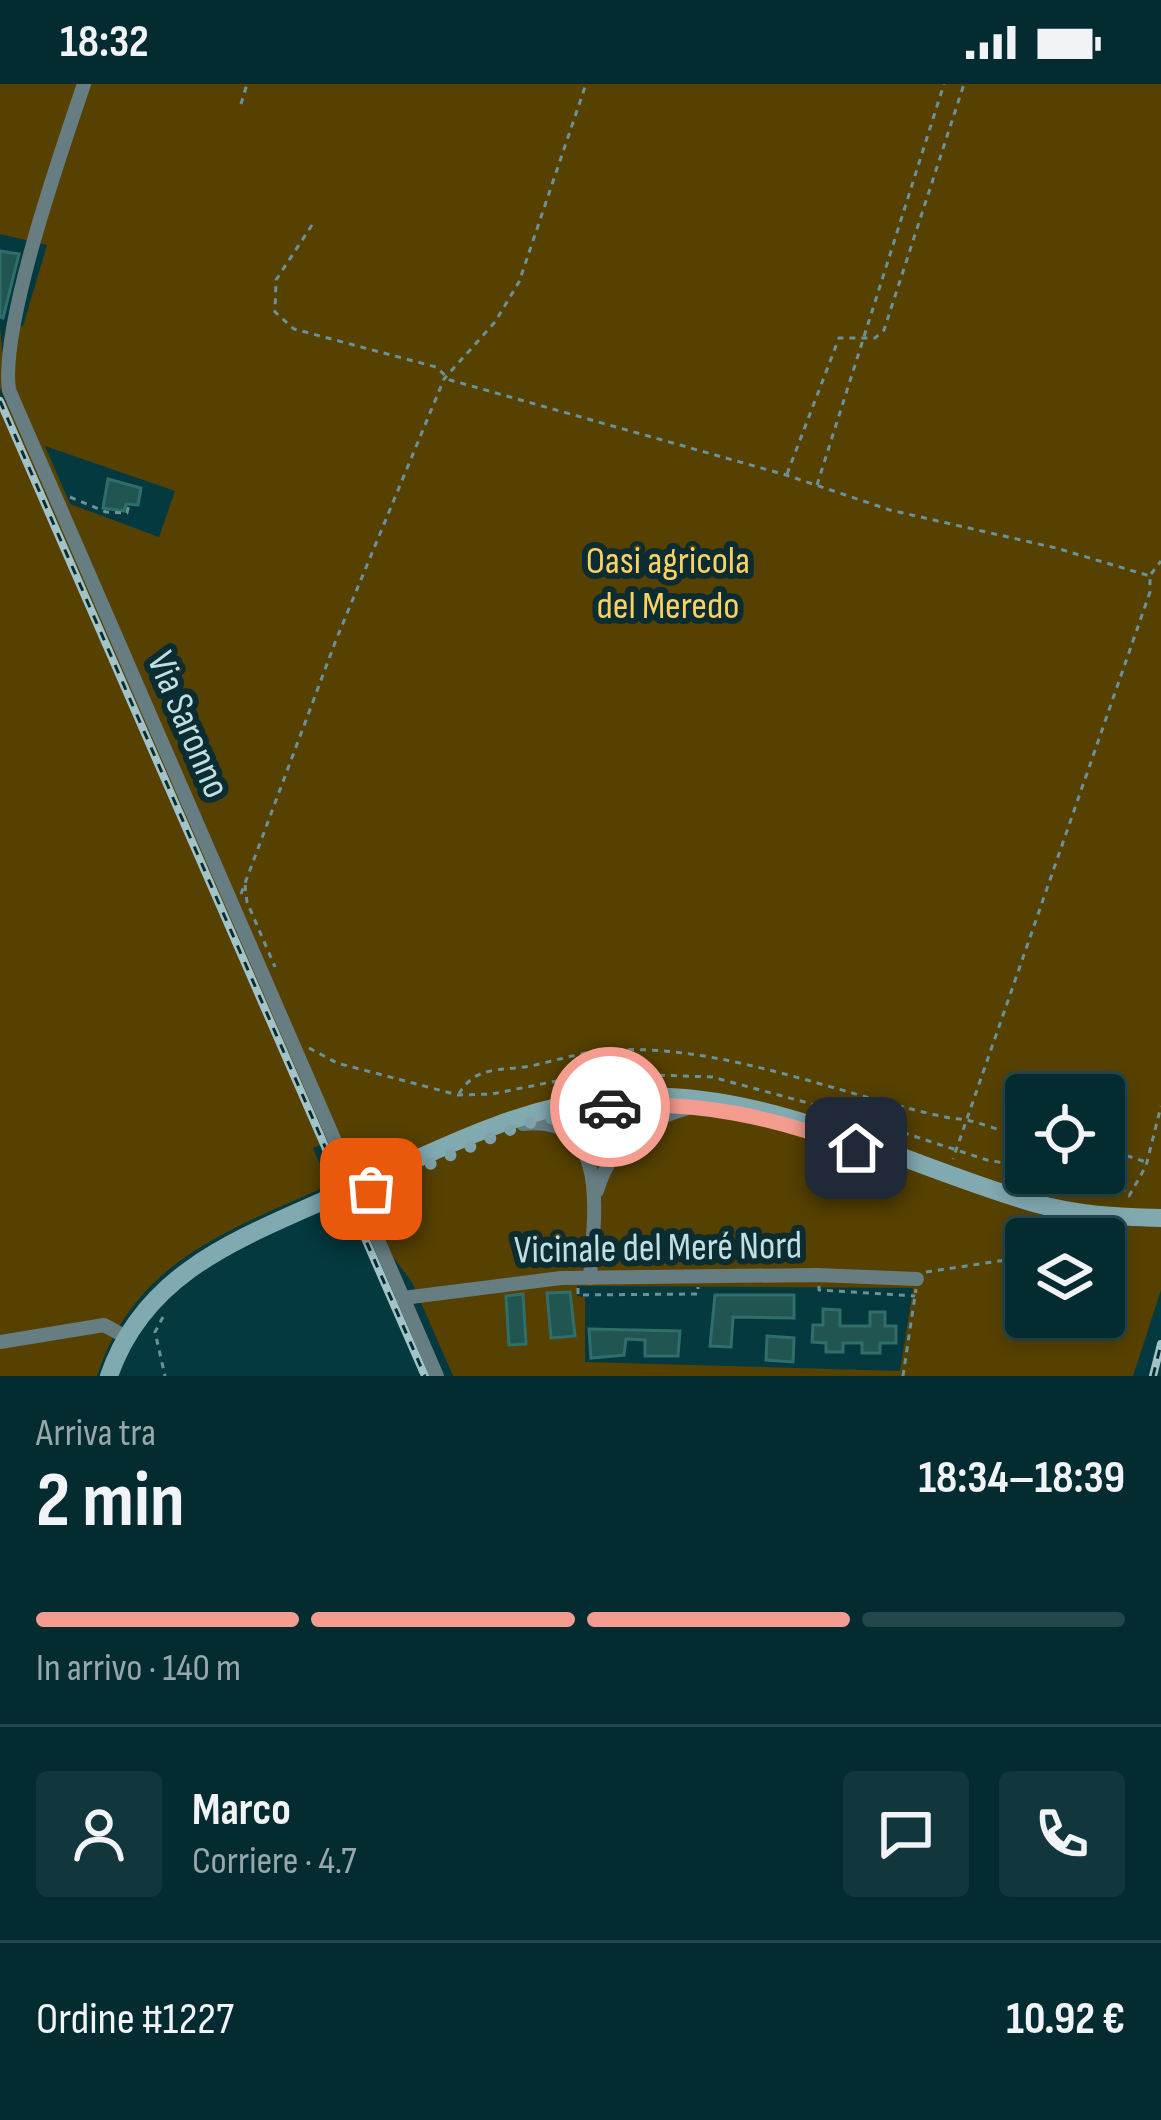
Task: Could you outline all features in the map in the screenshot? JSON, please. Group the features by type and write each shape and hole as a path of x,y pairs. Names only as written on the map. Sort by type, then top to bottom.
{"street":[{"name":"Via Saronno","path":"84,84 6,350 9,390 437,1376"},
{"path":"903,1158 757,1117 696,1106 615,1106 524,1124 370,1185 511,1120 621,1097 679,1096 745,1105 848,1136 1035,1203 1111,1218"},
{"path":"595,1202 604,1169 631,1134 657,1118 696,1106"},
{"path":"524,1124 550,1125 577,1140 592,1172 590,1278"},
{"path":"109,1376 126,1337 149,1303 197,1261 335,1200 194,1273 145,1322 118,1376"},
{"path":"1125,1220 1161,1218"},
{"name":"Vicinale del Meré Nord","path":"403,1298 560,1278 817,1275 918,1287"},
{"path":"0,1342 104,1325 126,1337"}],"path":[{"path":"242,104 247,84"},
{"path":"276,971 247,902 245,885 336,640 445,379 513,296 586,84"},
{"path":"817,487 944,84"},
{"path":"786,476 833,348 844,335 875,338 884,330 964,84"},
{"path":"312,225 276,280 274,312 294,329 436,368 445,379 890,510 1056,548 1150,576"},
{"path":"57,500 73,497 114,514 127,513 129,504"},
{"path":"969,1166 952,1160 1150,592 1150,576 1161,561"},
{"path":"305,1040 313,1052 328,1060 458,1095 492,1094 596,1072 687,1074 753,1086 1005,1161"},
{"path":"458,1095 467,1080 488,1070 510,1070 596,1052 639,1050 730,1060 861,1100 955,1119 968,1117 1005,1134"},
{"path":"1125,1192 1129,1196 1147,1162 1161,1106"},
{"path":"1125,1155 1147,1162"},
{"path":"819,1282 819,1290 918,1287 1005,1263"},
{"path":"628,1295 629,1277"},
{"path":"560,1278 561,1286 578,1285 578,1295 698,1294 698,1283"},
{"path":"903,1376 918,1287"},
{"path":"147,1329 161,1316 155,1332 165,1376"}],"green space":[{"name":"Oasi agricola del Meredo","path":"0,84 1161,84 1161,1290 1133,1376 453,1376 412,1282 389,1252 367,1200 421,1174 410,1151 399,1148 352,1170 429,1374 328,1142 313,1148 329,1185 221,1235 160,1277 114,1336 97,1376 0,1376 0,405 6,402 0,388 0,326 6,393 16,325 23,326 47,245 0,234","holes":["45,446 175,491 159,537 70,504","577,1286 912,1288 913,1289 900,1371 585,1362 585,1297 577,1296"]}],"building":[{"path":"0,251 19,254 3,318 0,317"},
{"path":"108,479 141,488 138,505 126,504 124,511 103,508"},
{"path":"570,1292 575,1336 551,1338 547,1293"},
{"path":"523,1294 526,1344 509,1345 506,1296"},
{"path":"715,1295 794,1295 794,1318 733,1317 731,1347 710,1346"},
{"path":"823,1309 840,1310 840,1326 870,1326 870,1312 885,1312 885,1326 896,1326 896,1343 880,1343 880,1353 862,1353 862,1343 843,1343 843,1352 826,1352 826,1343 812,1342 813,1325 823,1325"},
{"path":"589,1329 680,1331 678,1356 645,1356 645,1340 626,1339 624,1355 591,1358"},
{"path":"767,1336 794,1338 793,1362 766,1360"}],"tunnel":[{"path":"337,1204 371,1189"}],"railway":[{"path":"0,401 425,1376"},
{"path":"1153,1376 1161,1344"}],"way so far":[{"path":"371,1189 524,1124 610,1107"}],"route":[{"path":"610,1107 717,1109 777,1122 856,1148"}]}
